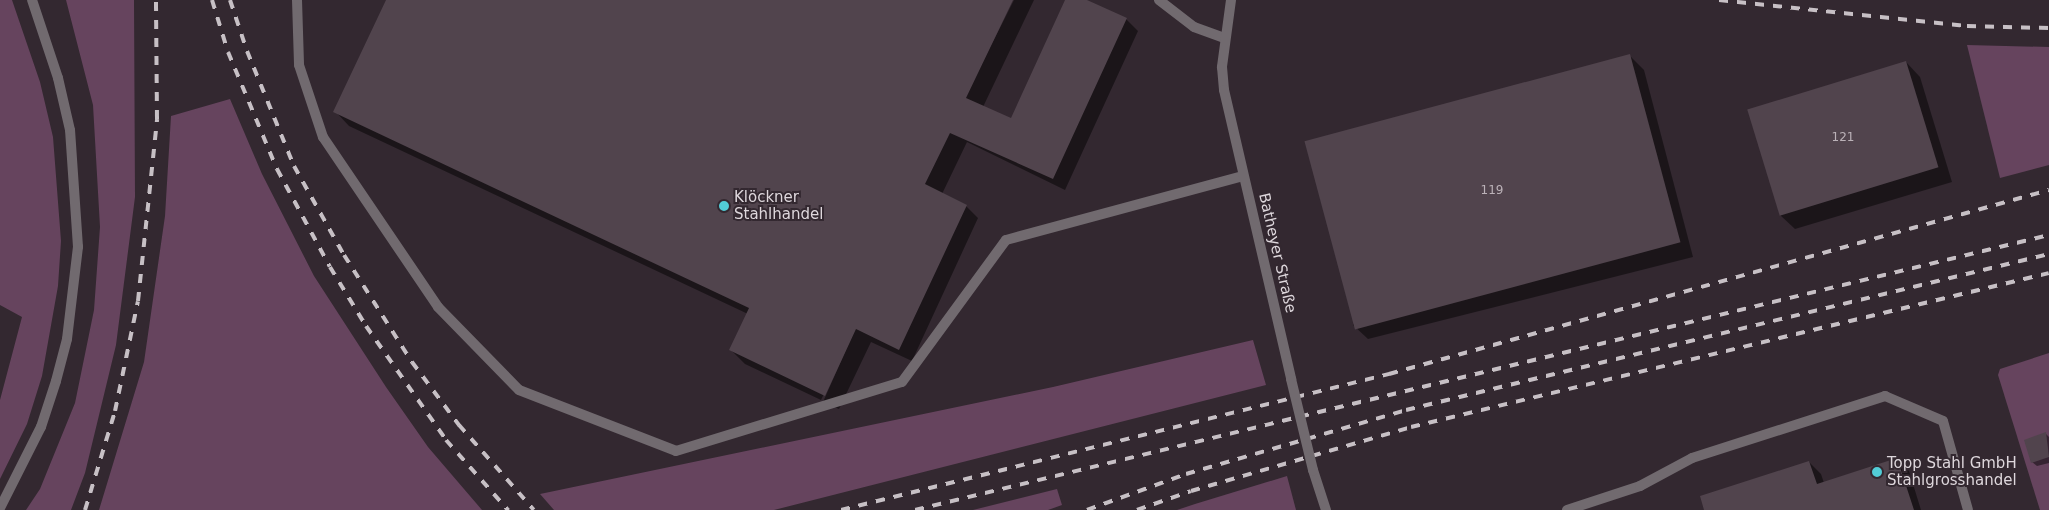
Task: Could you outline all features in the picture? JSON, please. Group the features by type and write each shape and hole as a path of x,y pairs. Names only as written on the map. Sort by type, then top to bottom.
{"street":[{"path":"0,508 41,427 56,382 67,339 78,247 70,130 58,78 32,0"},
{"path":"297,0 299,65 323,137 438,307 519,390 676,451 902,382 1006,240 1243,176"},
{"path":"1159,0 1194,27 1225,38"},
{"name":"Batheyer Straße","path":"1231,0 1225,38 1224,90 1313,470 1326,510"},
{"path":"1567,510 1640,486 1692,458 1885,396 1942,421 1968,510"}],"shaded area":[{"path":"0,0 12,0 40,82 53,137 61,241 58,286 42,376 27,424 0,479 0,400 22,317 0,305"},
{"path":"66,0 134,0 135,197 116,345 85,473 71,510 26,510 40,489 75,403 94,310 100,227 93,105"},
{"path":"1967,45 2049,47 2049,165 2000,178"},
{"path":"230,99 262,174 314,276 386,387 428,447 482,510 99,510 144,362 165,216 171,116"},
{"path":"1253,340 1266,385 774,510 554,510 540,494 1053,387"},
{"path":"2049,353 2049,510 2040,510 1998,375 2000,369"},
{"path":"1287,476 1296,510 1177,510 1195,504"},
{"path":"1057,489 1062,505 1048,510 973,510"}],"building":[{"name":"Klöckner Stahlhandel","path":"386,0 1013,0 966,98 1011,118 1065,0 1087,0 1127,18 1053,179 950,133 925,184 967,205 899,350 856,329 825,396 729,350 749,308 333,112"},
{"path":"1630,54 1680,242 1355,330 1304,141"},
{"path":"1906,61 1938,167 1780,216 1747,110"},
{"path":"2046,432 2049,457 2031,463 2024,440"},
{"name":"Topp Stahl GmbH Stahlgrosshandel","path":"1897,458 1914,510 1704,510 1700,496 1809,461 1817,484"}],"railway":[{"path":"85,510 115,411 138,301 157,119 156,0"},
{"path":"212,0 228,52 277,169 330,267 366,326 446,440 508,510"},
{"path":"230,0 247,51 294,166 344,255 412,362 459,425 534,510"},
{"path":"1719,0 1967,26 2049,28"},
{"path":"841,510 1389,374 2049,190"},
{"path":"915,510 2049,235"},
{"path":"1087,510 1186,474 1406,410 2049,254"},
{"path":"1137,510 1191,491 1411,427 2049,273"}],"place":[{"name":"Klöckner Stahlhandel","path":"724,206"},
{"name":"Topp Stahl GmbH Stahlgrosshandel","path":"1877,472"}]}
